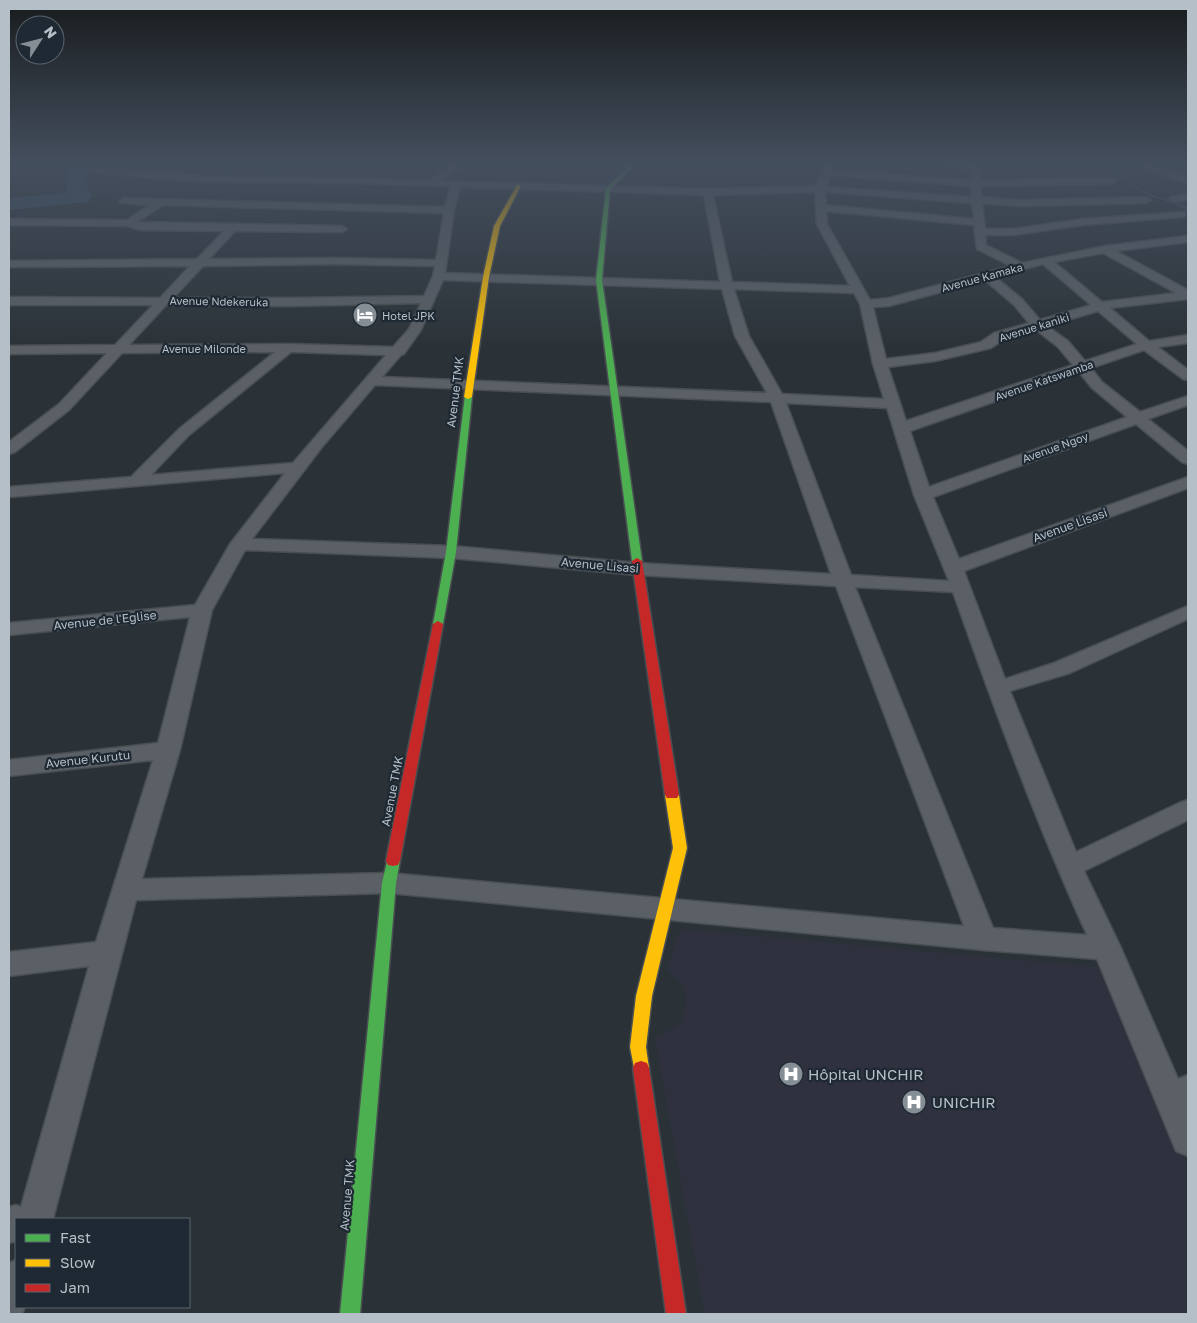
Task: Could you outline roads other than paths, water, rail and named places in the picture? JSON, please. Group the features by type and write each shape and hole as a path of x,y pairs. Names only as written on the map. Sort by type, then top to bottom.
{"street":[{"path":"136,226 342,229"},
{"path":"337,252 344,226"},
{"path":"35,1218 107,952 168,750 202,610 239,544 370,381 399,351 415,330 430,300 439,276 447,226"},
{"name":"Avenue TMK","path":"350,1314 389,883 450,552 469,384 486,277 497,226"},
{"path":"604,226 599,280 638,569 680,848 644,996 638,1047 676,1314"},
{"path":"715,226 727,286 742,336 777,398 843,580 984,939"},
{"path":"823,226 866,304 880,364 923,495 1069,867 1179,1093 1188,1140"},
{"path":"969,226 1012,232 1056,226"},
{"path":"1139,226 1188,249"},
{"path":"980,227 981,247 1020,266"},
{"path":"9,449 64,407 232,228"},
{"name":"Avenue Kamaka","path":"866,304 889,302 1045,260 1105,249 1188,239"},
{"path":"1105,249 1188,295"},
{"path":"9,264 200,262 337,252 441,263"},
{"path":"1045,260 1146,345 1188,376"},
{"path":"439,276 857,290"},
{"path":"987,276 1018,302 1037,325 1062,344 1083,366 1097,385 1188,460"},
{"name":"Avenue kaniki","path":"880,364 935,357 986,345 999,336 1100,306 1188,295"},
{"name":"Avenue Ndekeruka","path":"9,301 164,300 290,302 430,300"},
{"name":"Avenue Katswamba","path":"902,428 1146,345 1188,339"},
{"path":"137,480 184,432 288,348"},
{"name":"Avenue Milonde","path":"9,350 288,348 399,351"},
{"path":"370,381 615,390 894,404"},
{"name":"Avenue Ngoy","path":"923,495 1188,400"},
{"path":"9,492 137,480 203,477 300,467"},
{"name":"Avenue Lisasi","path":"239,544 450,552 638,569 843,580 957,578 1188,482"},
{"name":"Avenue de l'Eglise","path":"9,629 202,610"},
{"path":"998,688 1062,668 1188,612"},
{"name":"Avenue Kurutu","path":"9,768 168,750"},
{"path":"1069,867 1188,809"},
{"path":"126,890 389,883 984,939 1107,948"},
{"path":"9,964 107,952"},
{"path":"9,1301 15,1281"}],"place":[{"name":"Hotel JPK","path":"365,315"},
{"name":"Hôpital UNCHIR","path":"791,1074"},
{"name":"UNICHIR","path":"914,1102"}]}
